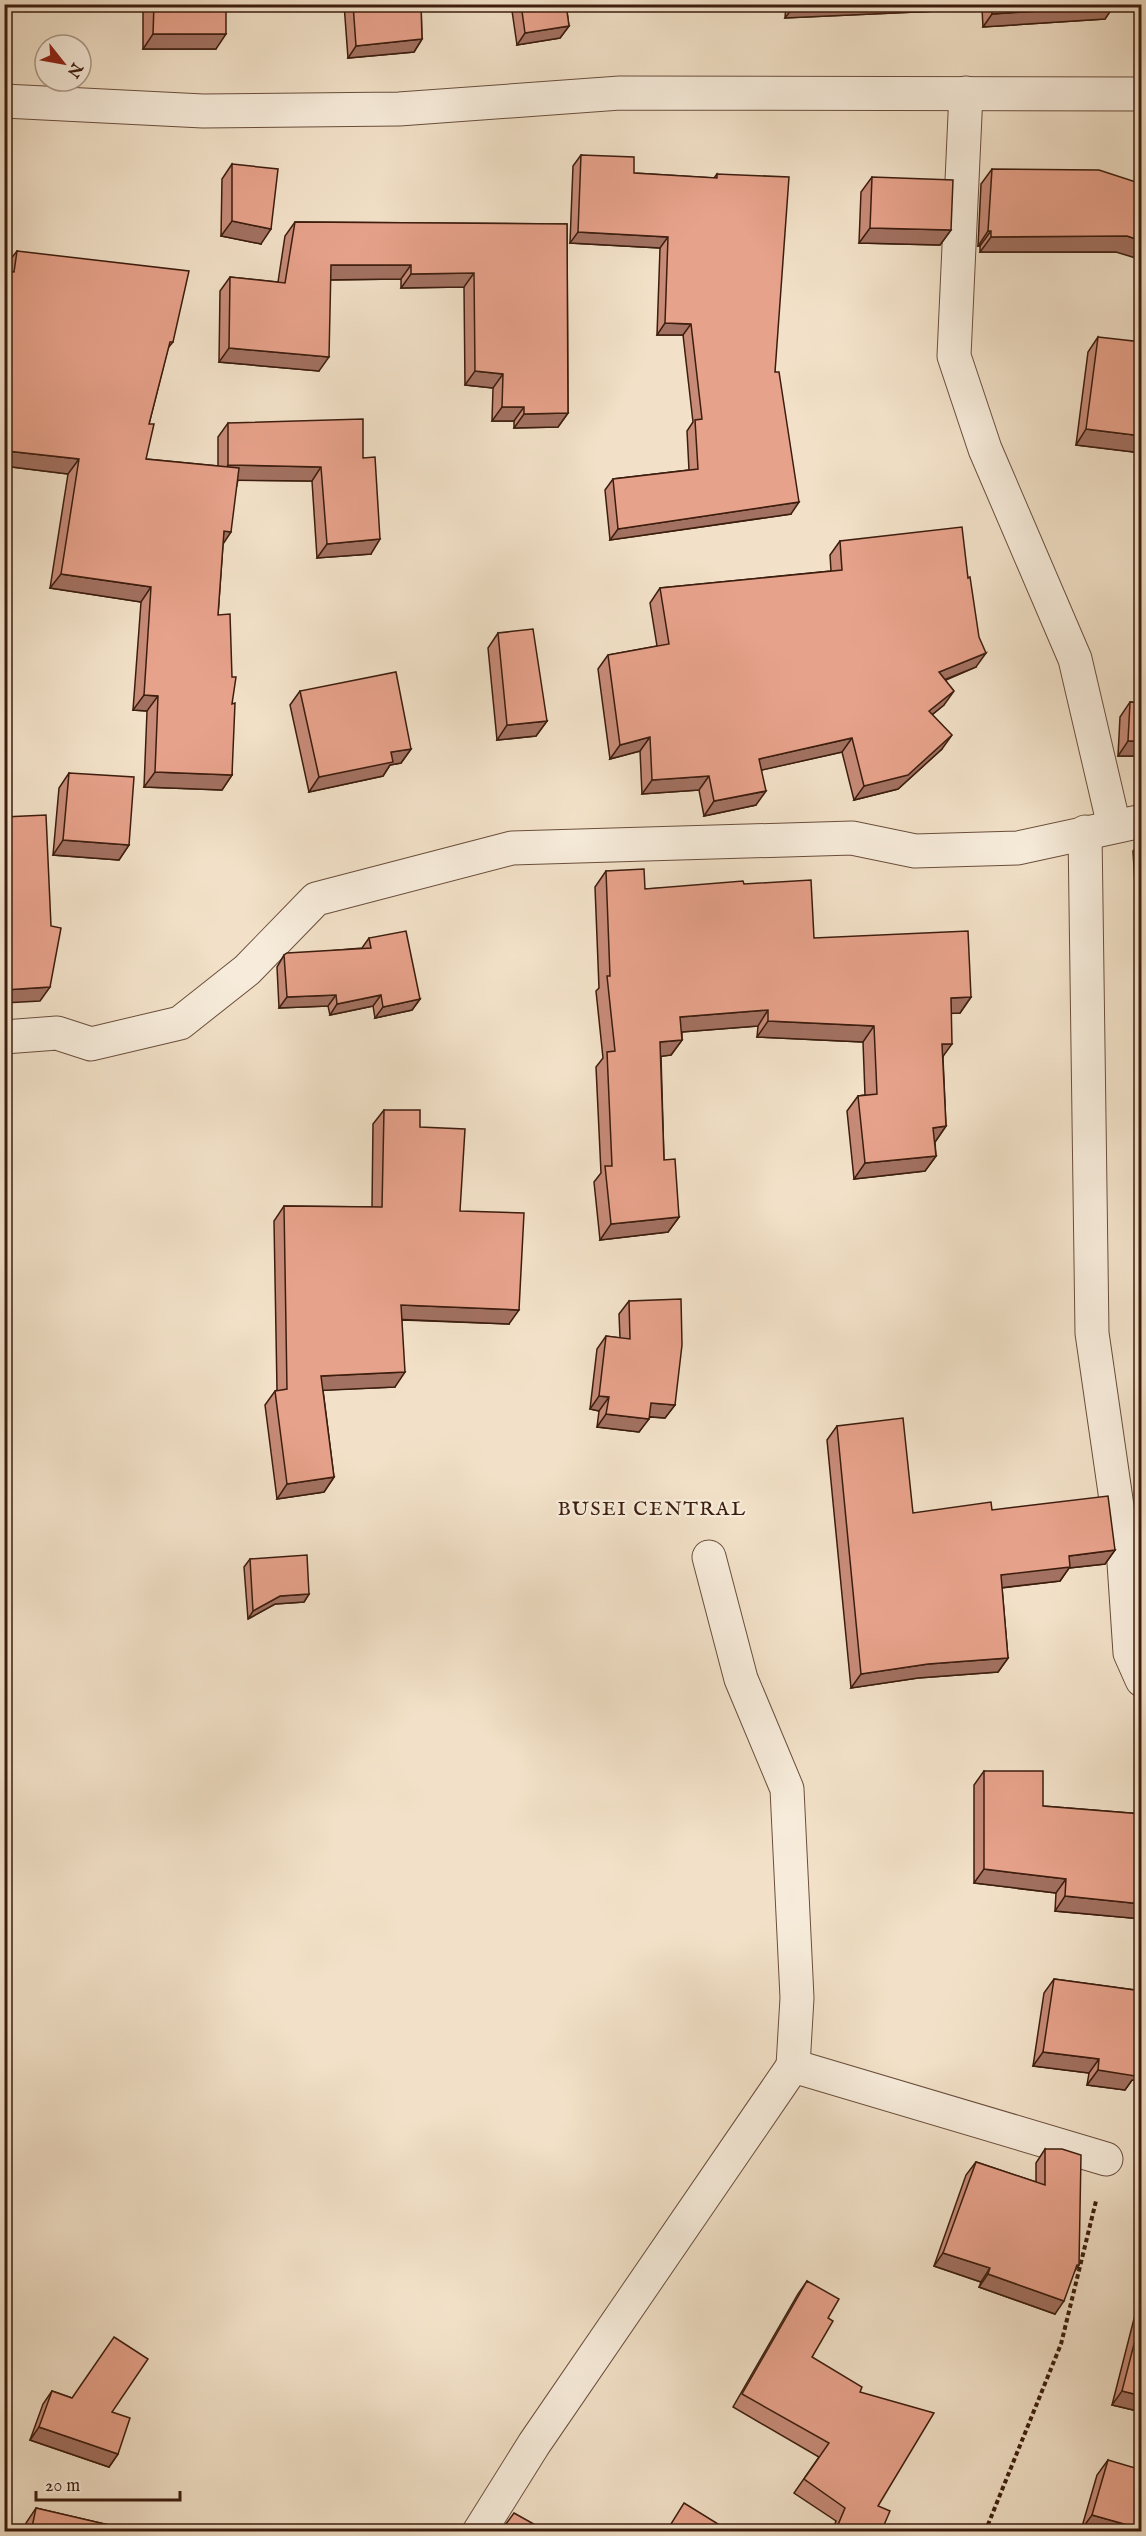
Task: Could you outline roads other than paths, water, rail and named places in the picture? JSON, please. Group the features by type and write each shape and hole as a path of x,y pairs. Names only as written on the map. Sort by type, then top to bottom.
{"street":[{"path":"4,101 226,111 399,110 620,93 1142,94"},
{"path":"966,93 954,357 985,449 1075,659 1114,827 1092,1333 1123,1548 1130,1653 1142,1680"},
{"path":"4,1037 57,1033 91,1044 180,1023 247,970 316,899 512,848 852,838 915,851 1018,848 1114,827"},
{"path":"479,2532 534,2444 793,2066 797,1998 786,1789 741,1679 709,1557"},
{"path":"793,2066 1106,2159"}],"district":[{"name":"BUSEI CENTRAL","path":"652,1508"}]}
